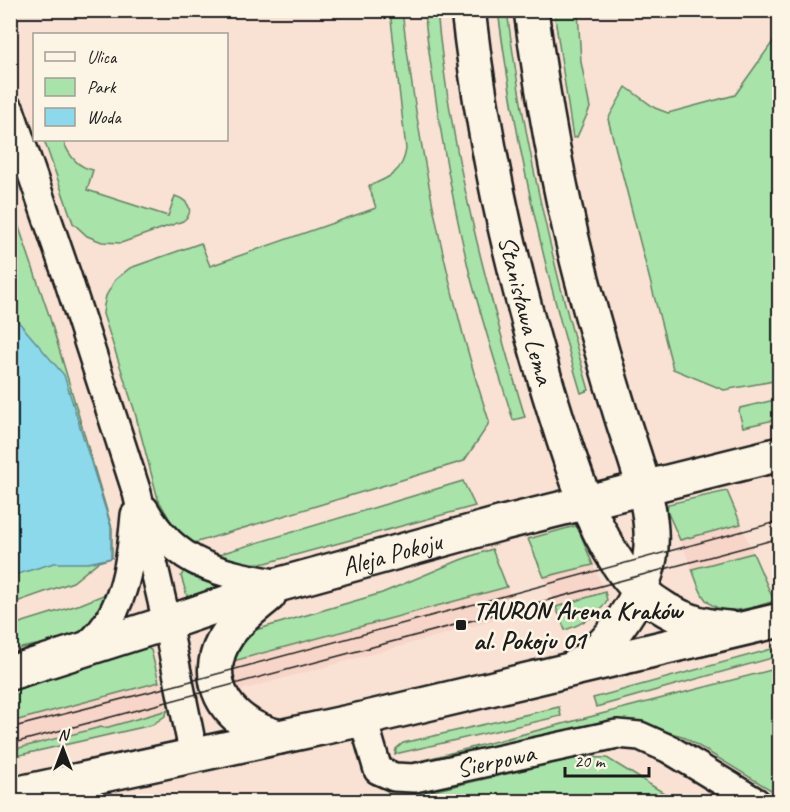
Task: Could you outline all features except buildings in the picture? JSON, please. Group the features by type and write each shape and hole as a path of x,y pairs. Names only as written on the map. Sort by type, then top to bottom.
{"main road":[{"name":"Stanisława Lema","path":"468,10 482,112 515,269 560,429 586,502 619,565 640,589 664,608 696,624 727,628 767,623"},
{"path":"531,10 543,95 571,232 643,487 651,540 650,556 640,589 618,626 594,651 571,670"},
{"name":"Aleja Pokoju","path":"10,673 281,584 643,487 780,454"},
{"path":"279,737 251,727 238,718 223,699 215,674 217,656 228,634 238,621 281,584"},
{"path":"10,795 363,719 767,623"}],"street":[{"path":"10,110 67,276 137,493 194,756"},
{"path":"137,493 154,525 185,555 201,565 228,574 281,584"},
{"path":"80,651 105,626 119,600 130,558 137,493"},
{"name":"Sierpowa","path":"363,719 378,770 394,777 414,778 617,734 628,734 640,736 669,748 756,801"}],"shaded area":[{"path":"741,524 753,553 692,569 680,540"},
{"path":"593,565 605,592 556,607 544,577"},
{"path":"507,587 518,614 230,693 226,663"},
{"path":"161,681 168,710 105,728 101,727 11,750 11,722"}],"green space":[{"path":"390,11 402,11 425,167 435,218 459,320 489,421 487,427 464,461 191,544 174,527 158,499 134,409 103,314 106,296 115,280 130,268 201,243 210,266 376,208 369,186 383,180 398,169 406,149"},
{"path":"424,11 437,11 451,114 471,216 496,317 525,417 513,420 479,308 455,207 432,76"},
{"path":"498,11 507,11 540,202 589,390 581,393 554,298 532,204 513,108"},
{"path":"554,11 578,11 581,62 590,108 577,137 573,138"},
{"path":"779,33 779,380 724,390 673,369 608,119 626,87 655,108 668,113 735,95"},
{"path":"44,141 63,141 74,159 82,166 93,170 87,190 168,216 175,196 184,200 190,210 183,221 121,243 102,242 87,236 73,223"},
{"path":"10,201 49,315 112,528 112,558 98,562 73,582 11,604"},
{"path":"779,399 779,419 743,427 740,408"},
{"path":"463,481 475,506 266,563 239,564 217,559 223,553"},
{"path":"727,491 741,524 680,540 667,511 668,504"},
{"path":"575,526 578,528 593,565 544,577 528,539"},
{"path":"492,549 507,587 226,663 228,653 252,631 382,593"},
{"path":"753,553 774,601 749,608 730,610 713,606 706,600 692,569"},
{"path":"184,571 225,586 188,599 181,576"},
{"path":"113,591 104,613 79,634 66,639 11,650 10,626 81,604"},
{"path":"605,592 607,600 600,610 583,622 565,630 556,607"},
{"path":"779,647 779,656 596,707 593,698"},
{"path":"147,648 151,650 159,682 11,722 11,688 131,650 133,652"},
{"path":"779,668 779,795 682,736 649,727 409,769 400,766"},
{"path":"559,707 561,716 395,754 396,749 403,743"},
{"path":"168,710 165,716 152,725 11,757 11,750 101,727 105,728"},
{"path":"580,757 607,758 677,801 382,801 388,793 394,800"}],"water":[{"path":"10,312 64,375 111,527 111,558 88,563 54,563 11,576"}],"tram line":[{"path":"10,728 780,521"},
{"path":"10,744 780,538"}],"place":[{"name":"TAURON Arena Kraków al. Pokoju 01","path":"461,625"}]}
